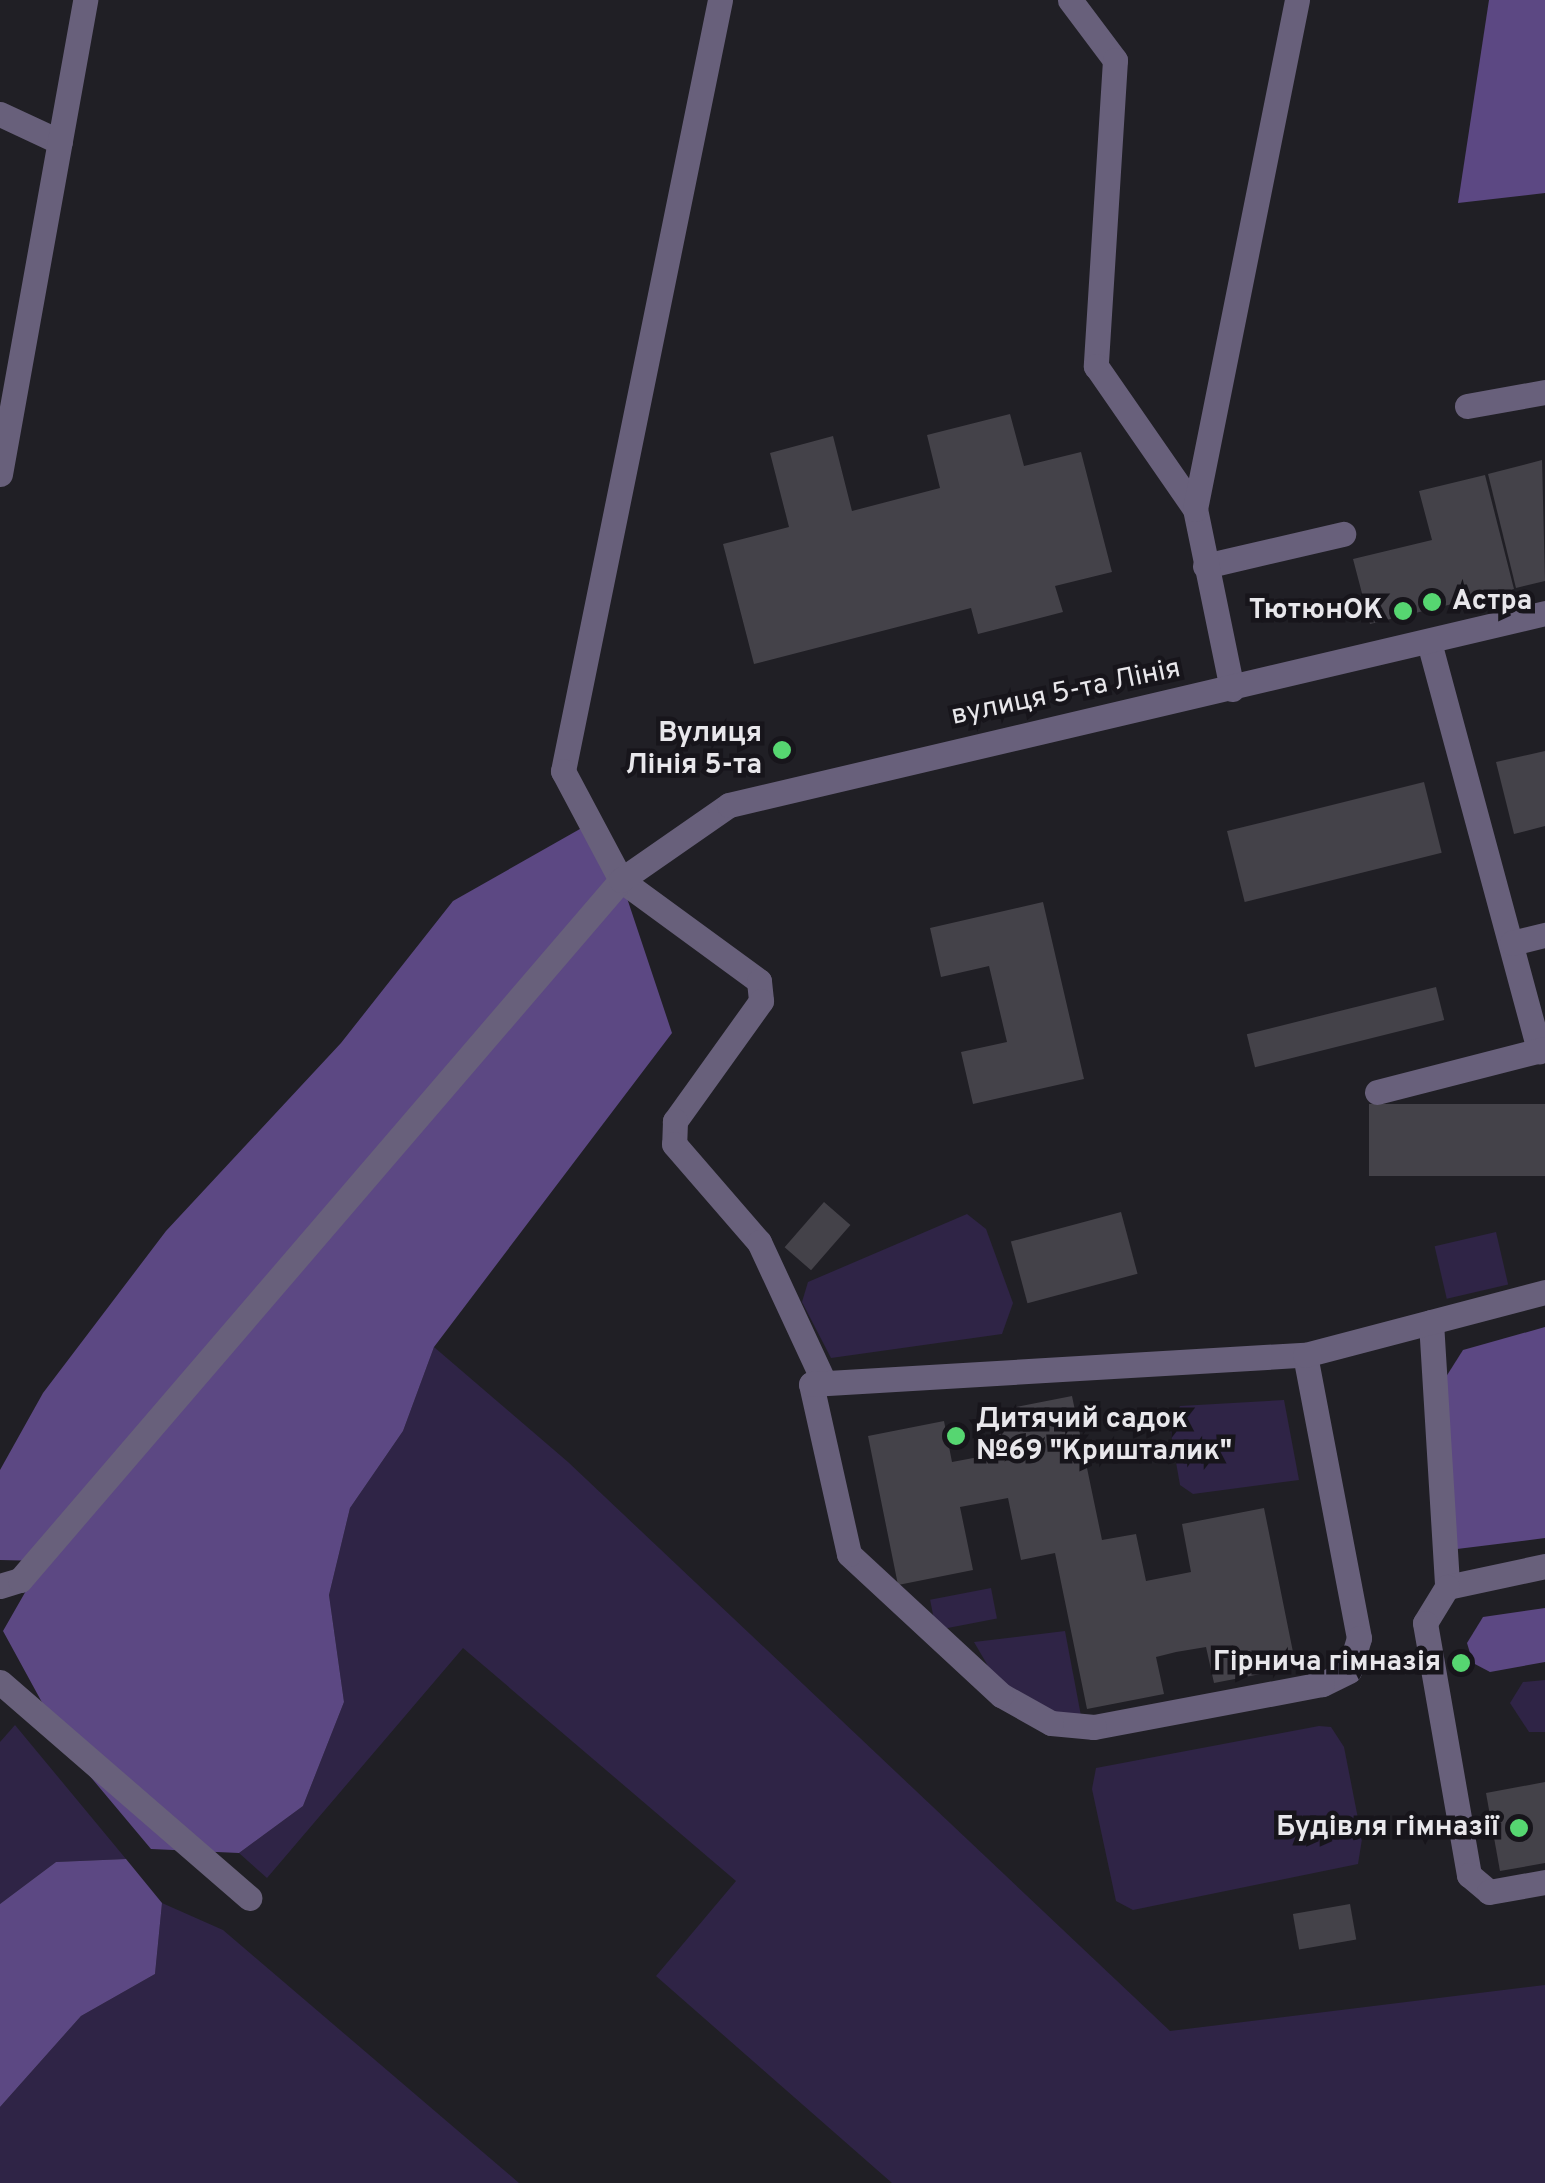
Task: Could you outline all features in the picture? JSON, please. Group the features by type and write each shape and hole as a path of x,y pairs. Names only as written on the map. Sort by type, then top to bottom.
{"street":[{"path":"0,474 85,0"},
{"path":"720,0 563,771 621,880 759,981 761,1001 675,1120 674,1144 759,1242 824,1382"},
{"path":"1070,0 1114,60 1096,366 1195,509"},
{"path":"1232,688 1195,509 1298,0"},
{"path":"0,114 60,142"},
{"path":"1467,406 1545,392"},
{"path":"1205,566 1342,534"},
{"name":"вулиця 5-та Лінія","path":"0,1586 20,1580 621,880 729,805 866,767 1232,688 1545,613"},
{"path":"1377,1092 1542,1050 1429,642"},
{"path":"1512,943 1545,935"},
{"path":"1308,1354 1355,1608 1356,1660 1304,1689 1082,1728 1038,1718 1011,1702 848,1554 811,1384 1308,1354 1545,1292"},
{"path":"1430,1322 1447,1587 1425,1623 1469,1876 1490,1892 1545,1882"},
{"path":"1447,1587 1545,1566"},
{"path":"0,1682 250,1898"}],"shaded area":[{"path":"1489,0 1545,0 1545,193 1458,203"},
{"path":"587,825 621,880 672,1033 434,1347 403,1431 350,1508 329,1595 344,1702 303,1806 239,1853 151,1849 68,1750 3,1631 43,1561 0,1560 0,1470 43,1393 166,1231 341,1043 453,901"},
{"path":"967,1214 986,1229 1013,1303 1002,1334 831,1358 802,1302 808,1282"},
{"path":"1496,1232 1508,1285 1447,1299 1435,1246"},
{"path":"1545,1327 1545,1538 1457,1549 1444,1380 1463,1350"},
{"path":"434,1347 568,1462 1170,2031 1545,1985 1545,2183 892,2183 656,1976 736,1881 463,1648 267,1878 239,1853 303,1806 344,1702 329,1595 350,1508 403,1431"},
{"path":"1284,1400 1299,1480 1193,1494 1180,1485 1170,1428 1180,1406"},
{"path":"991,1588 997,1618 936,1630 930,1600"},
{"path":"1545,1608 1545,1662 1490,1672 1473,1663 1467,1643 1483,1617"},
{"path":"1065,1631 1081,1716 1061,1715 995,1678 974,1642"},
{"path":"1545,1680 1545,1732 1529,1732 1510,1703 1523,1682"},
{"path":"15,1725 126,1859 56,1862 0,1904 0,1742"},
{"path":"1319,1726 1331,1727 1344,1747 1362,1839 1358,1864 1133,1910 1116,1901 1092,1789 1096,1768"},
{"path":"126,1859 162,1903 155,1974 81,2016 0,2107 0,1904 56,1862"},
{"path":"162,1903 223,1930 519,2183 0,2183 0,2107 81,2016 155,1974"}],"building":[{"path":"1010,414 1024,466 1081,452 1112,572 1055,586 1063,612 978,634 971,608 754,664 723,544 789,527 770,453 833,436 852,511 940,488 927,435"},
{"path":"1542,460 1545,581 1516,588 1488,474"},
{"path":"1485,475 1514,589 1370,624 1353,559 1432,540 1419,491"},
{"path":"1545,751 1545,826 1514,834 1496,762"},
{"path":"1424,782 1442,853 1245,902 1227,831"},
{"path":"1043,902 1084,1079 973,1104 961,1052 1007,1042 989,966 941,977 930,928"},
{"path":"1436,987 1444,1020 1255,1067 1247,1034"},
{"path":"1369,1104 1545,1104 1545,1176 1369,1176"},
{"path":"824,1202 850,1225 811,1270 785,1247"},
{"path":"1121,1212 1138,1274 1027,1303 1011,1242"},
{"path":"1072,1396 1102,1540 1136,1534 1146,1581 1191,1572 1182,1524 1264,1508 1296,1667 1214,1683 1206,1647 1176,1652 1156,1657 1164,1694 1087,1709 1055,1553 1021,1560 1008,1498 960,1507 973,1570 898,1585 868,1436 944,1421 952,1462 1000,1453 991,1412"},
{"name":"Будівля гімназії","path":"1545,1782 1545,1863 1500,1871 1486,1793"},
{"path":"1350,1904 1356,1939 1299,1950 1293,1914"}],"place":[{"name":"Астра","path":"1432,602"},
{"name":"ТютюнОК","path":"1403,611"},
{"name":"Вулиця Лінія 5-та","path":"782,750"},
{"name":"Дитячий садок №69 \"Кришталик\"","path":"956,1436"},
{"name":"Гірнича гімназія","path":"1461,1663"},
{"name":"Будівля гімназії","path":"1519,1828"}]}
